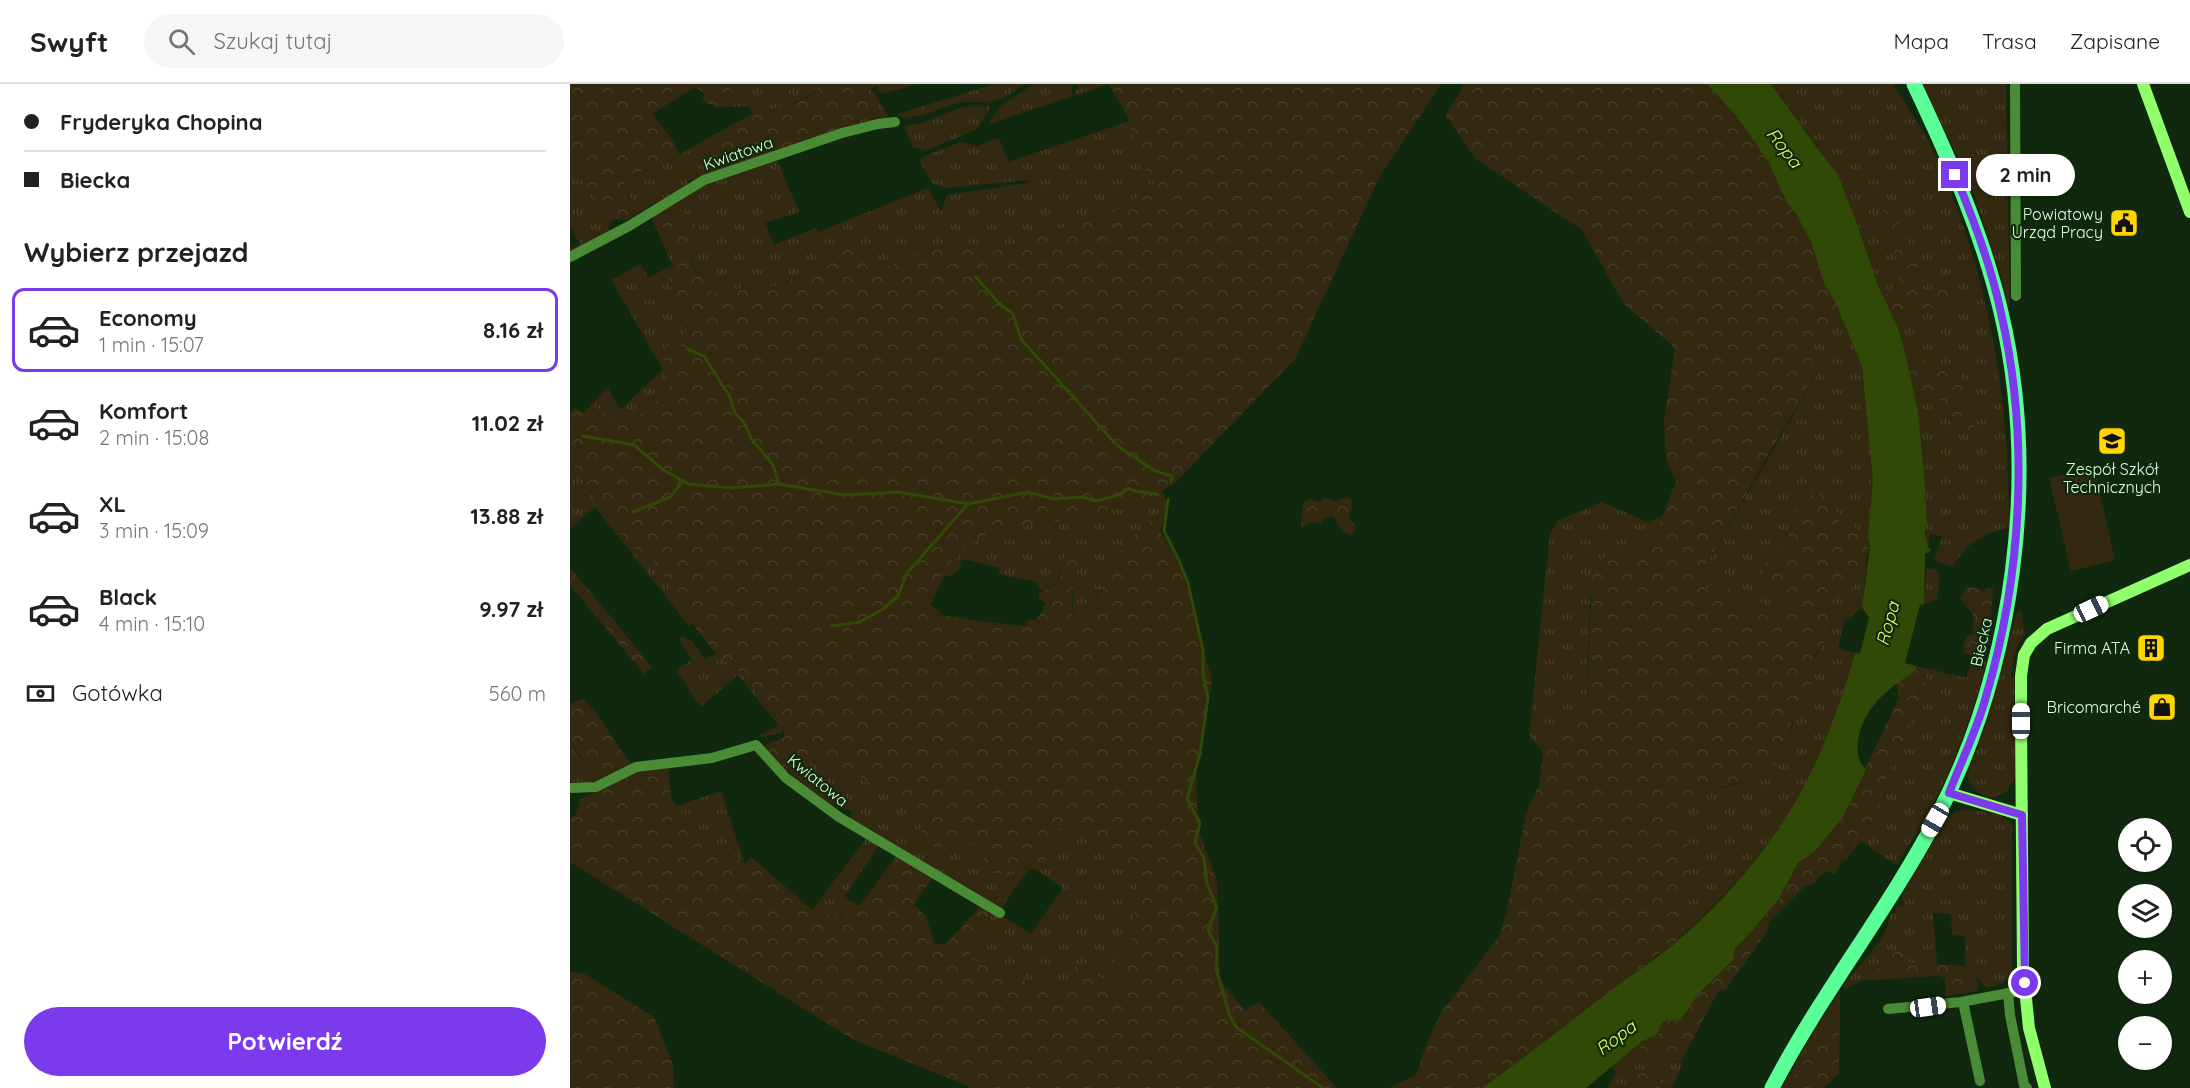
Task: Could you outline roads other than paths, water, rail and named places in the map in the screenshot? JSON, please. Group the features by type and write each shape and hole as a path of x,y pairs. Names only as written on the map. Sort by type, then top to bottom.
{"main road":[{"name":"Biecka","path":"1904,84 1948,158"},
{"name":"Biecka","path":"1772,1088 1810,1020 1908,868 1949,793 1985,700 2005,618 2014,557 2019,486 2012,376 2001,313 1976,225 1914,84"}],"street":[{"path":"2014,84 2016,296"},
{"path":"2143,84 2190,212"},
{"name":"Kwiatowa","path":"570,257 629,226 704,180 842,133 895,122"},
{"path":"2045,1088 2030,1028 2025,990 2022,663 2027,648 2047,629 2190,565"},
{"name":"Kwiatowa","path":"570,788 596,787 636,767 712,758 756,745 786,778 839,818 1000,913"},
{"path":"1949,793 2022,815"},
{"path":"1888,1009 1928,1007 2025,990"},
{"path":"2008,993 2010,1015 2024,1084 2027,1088"},
{"path":"1963,1002 1980,1081"}],"water":[{"name":"Ropa","path":"1707,84 1771,84 1837,173 1877,283 1898,328 1918,412 1925,485 1927,523 1925,532 1928,548 1931,549 1925,554 1924,604 1920,605 1905,663 1916,666 1916,670 1881,697 1863,724 1858,749 1859,758 1866,770 1843,817 1815,851 1798,863 1778,900 1735,948 1733,954 1735,958 1699,993 1680,1021 1673,1019 1663,1022 1656,1035 1641,1042 1586,1088 1482,1088 1673,945 1715,906 1761,854 1787,816 1815,763 1837,708 1855,653 1860,654 1869,618 1862,607 1870,546 1868,536 1873,480 1862,367 1838,308 1824,283 1811,242 1795,212 1786,201 1769,163 1737,117"}],"waterway":[{"path":"976,277 998,302 1013,314 1021,339 1113,441 1155,471 1172,476 1171,482"},
{"path":"687,349 704,356 730,397 735,413 744,422 752,440 773,465 779,484"},
{"path":"583,436 634,445 662,469 688,484 733,488 779,484 845,495 898,492 968,504 1028,492 1054,499 1082,497 1097,501 1121,494 1128,488 1158,495"},
{"path":"633,512 670,497 683,481"},
{"path":"1168,499 1164,531 1188,583 1203,650 1203,675 1208,697 1200,754 1187,799 1200,823 1195,843 1204,858 1207,884 1217,907 1208,930 1217,947 1216,969 1230,1016 1236,1027 1323,1088"},
{"path":"831,626 860,622 883,609 898,596 907,573 968,504"}],"place":[{"name":"Powiatowy Urząd Pracy","path":"2124,223"},
{"name":"Zespół Szkół Technicznych","path":"2112,441"},
{"name":"Firma ATA","path":"2151,648"},
{"name":"Bricomarché","path":"2162,707"}]}
